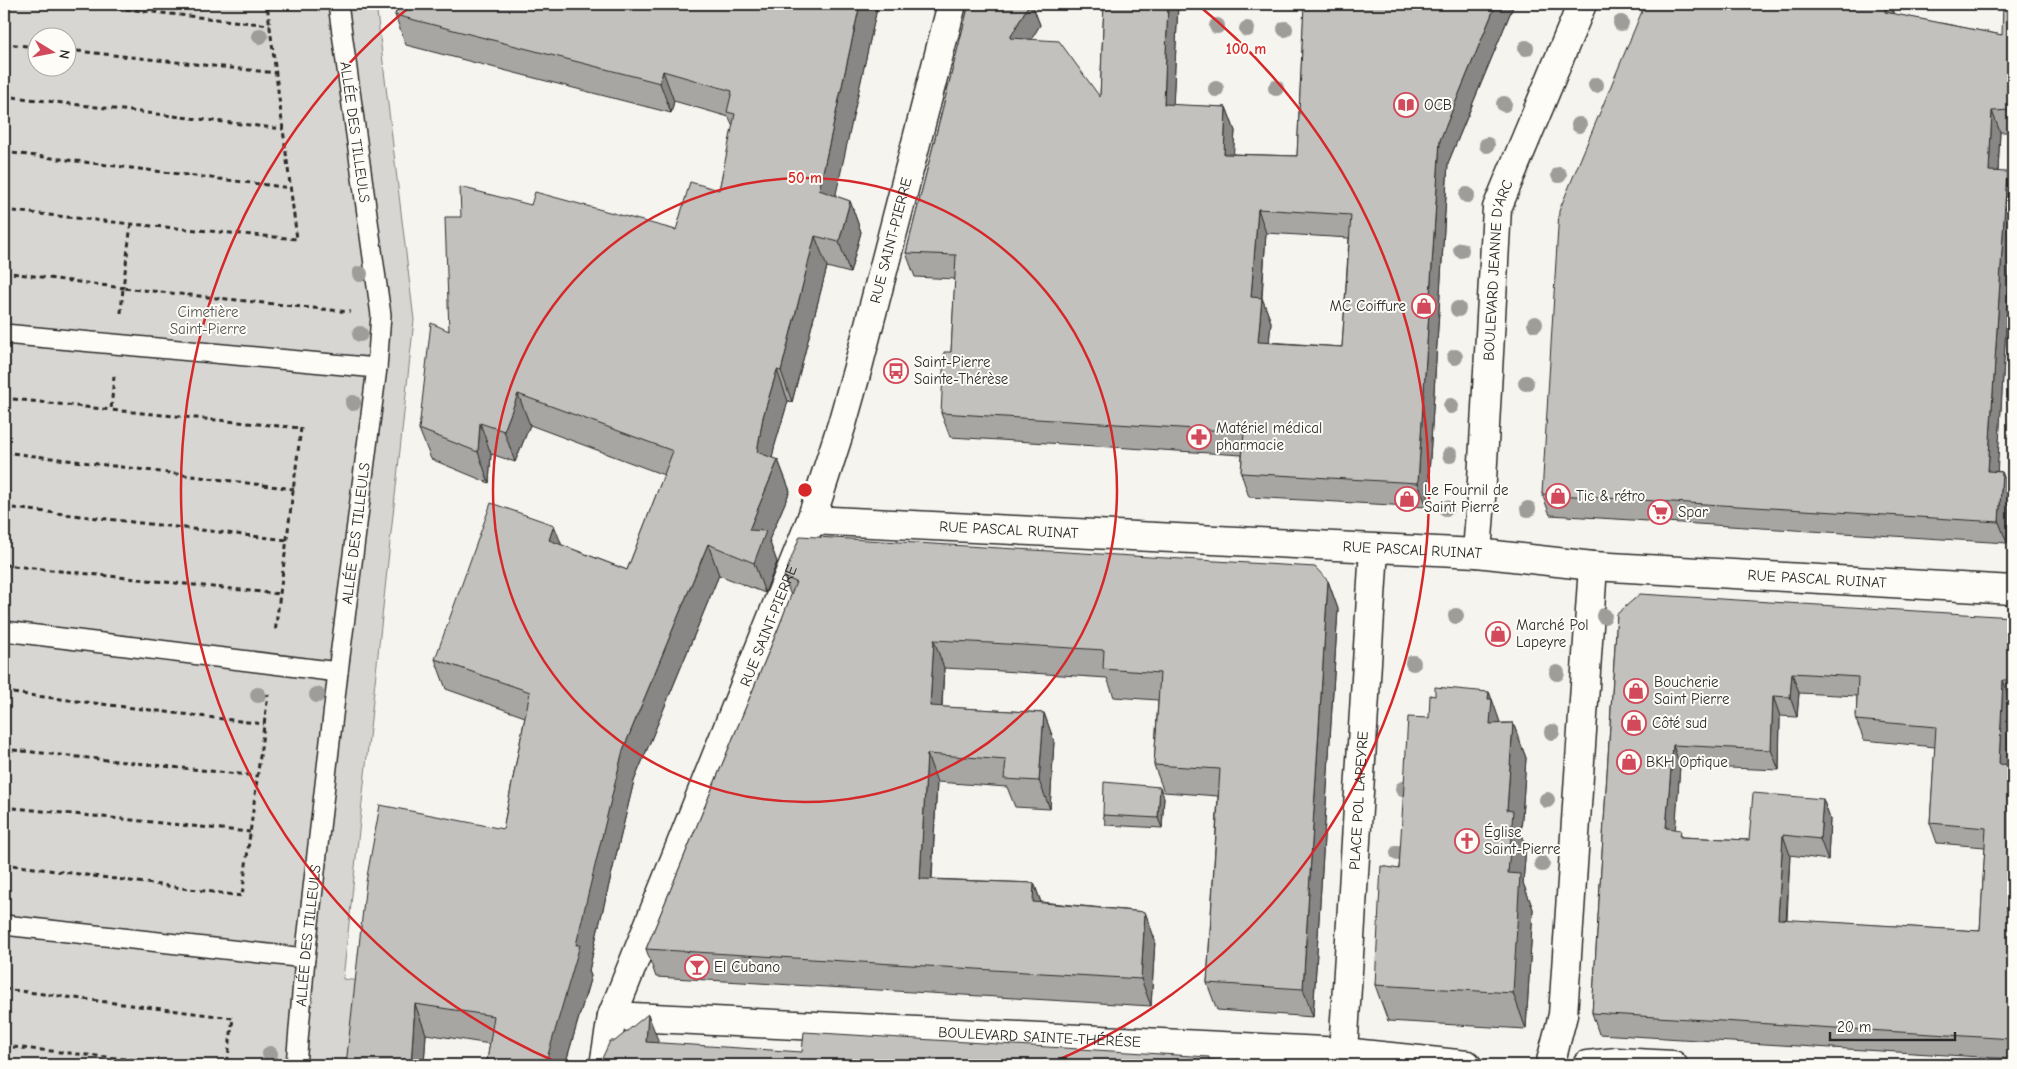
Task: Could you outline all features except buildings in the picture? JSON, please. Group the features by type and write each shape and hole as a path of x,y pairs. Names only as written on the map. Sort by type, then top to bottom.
{"street":[{"name":"RUE SAINT-PIERRE","path":"604,1065 612,1016 811,520 858,367 952,4"},
{"name":"BOULEVARD JEANNE D'ARC","path":"1477,553 1497,208 1582,4"},
{"name":"RUE PASCAL RUINAT","path":"811,520 1477,553 1593,566 2013,590"},
{"name":"PLACE POL LAPEYRE","path":"1343,1052 1374,549"},
{"path":"1550,1065 1563,1015 1593,566"},
{"name":"BOULEVARD SAINTE-THÉRÉSE","path":"612,1016 1343,1052 1467,1065"},
{"path":"1587,1065 1617,1062 1673,1065"}],"lane":[{"name":"ALLÉE DES TILLEULS","path":"296,1065 305,958 338,672 377,368 381,316 338,4"},
{"path":"4,334 377,368"},
{"path":"4,631 338,672"},
{"path":"4,926 305,958"}],"path":[{"path":"81,4 270,25"},
{"path":"4,210 297,239 267,4"},
{"path":"4,44 28,46"},
{"path":"78,51 276,73"},
{"path":"4,96 283,129"},
{"path":"4,152 291,188"},
{"path":"111,410 123,288 132,224"},
{"path":"4,272 123,288 381,316"},
{"path":"4,398 301,428"},
{"path":"4,452 294,489"},
{"path":"4,507 287,540"},
{"path":"4,565 280,594"},
{"path":"4,692 264,724"},
{"path":"4,749 257,776"},
{"path":"4,807 250,832"},
{"path":"4,864 242,896"},
{"path":"4,989 233,1018 227,1065"},
{"path":"4,1046 181,1065"}],"green space":[{"name":"Cimetière Saint-Pierre","path":"4,4 376,4 414,320 343,979 370,982 360,1065 4,1065"}],"tram line":[{"path":"1587,1065 1617,1062 1673,1065"}],"place":[{"name":"OCB","path":"1406,105"},
{"name":"MC Coiffure","path":"1424,306"},
{"name":"Saint-Pierre Sainte-Thérèse","path":"896,371"},
{"name":"Matériel médical pharmacie","path":"1199,437"},
{"name":"Tic & rétro","path":"1558,496"},
{"name":"Le Fournil de Saint Pierre","path":"1407,499"},
{"name":"Spar","path":"1660,512"},
{"name":"Marché Pol Lapeyre","path":"1498,634"},
{"name":"Boucherie Saint Pierre","path":"1636,691"},
{"name":"Côté sud","path":"1634,723"},
{"name":"BKH Optique","path":"1629,762"},
{"name":"Église Saint-Pierre","path":"1467,841"},
{"name":"El Cubano","path":"697,967"}]}
